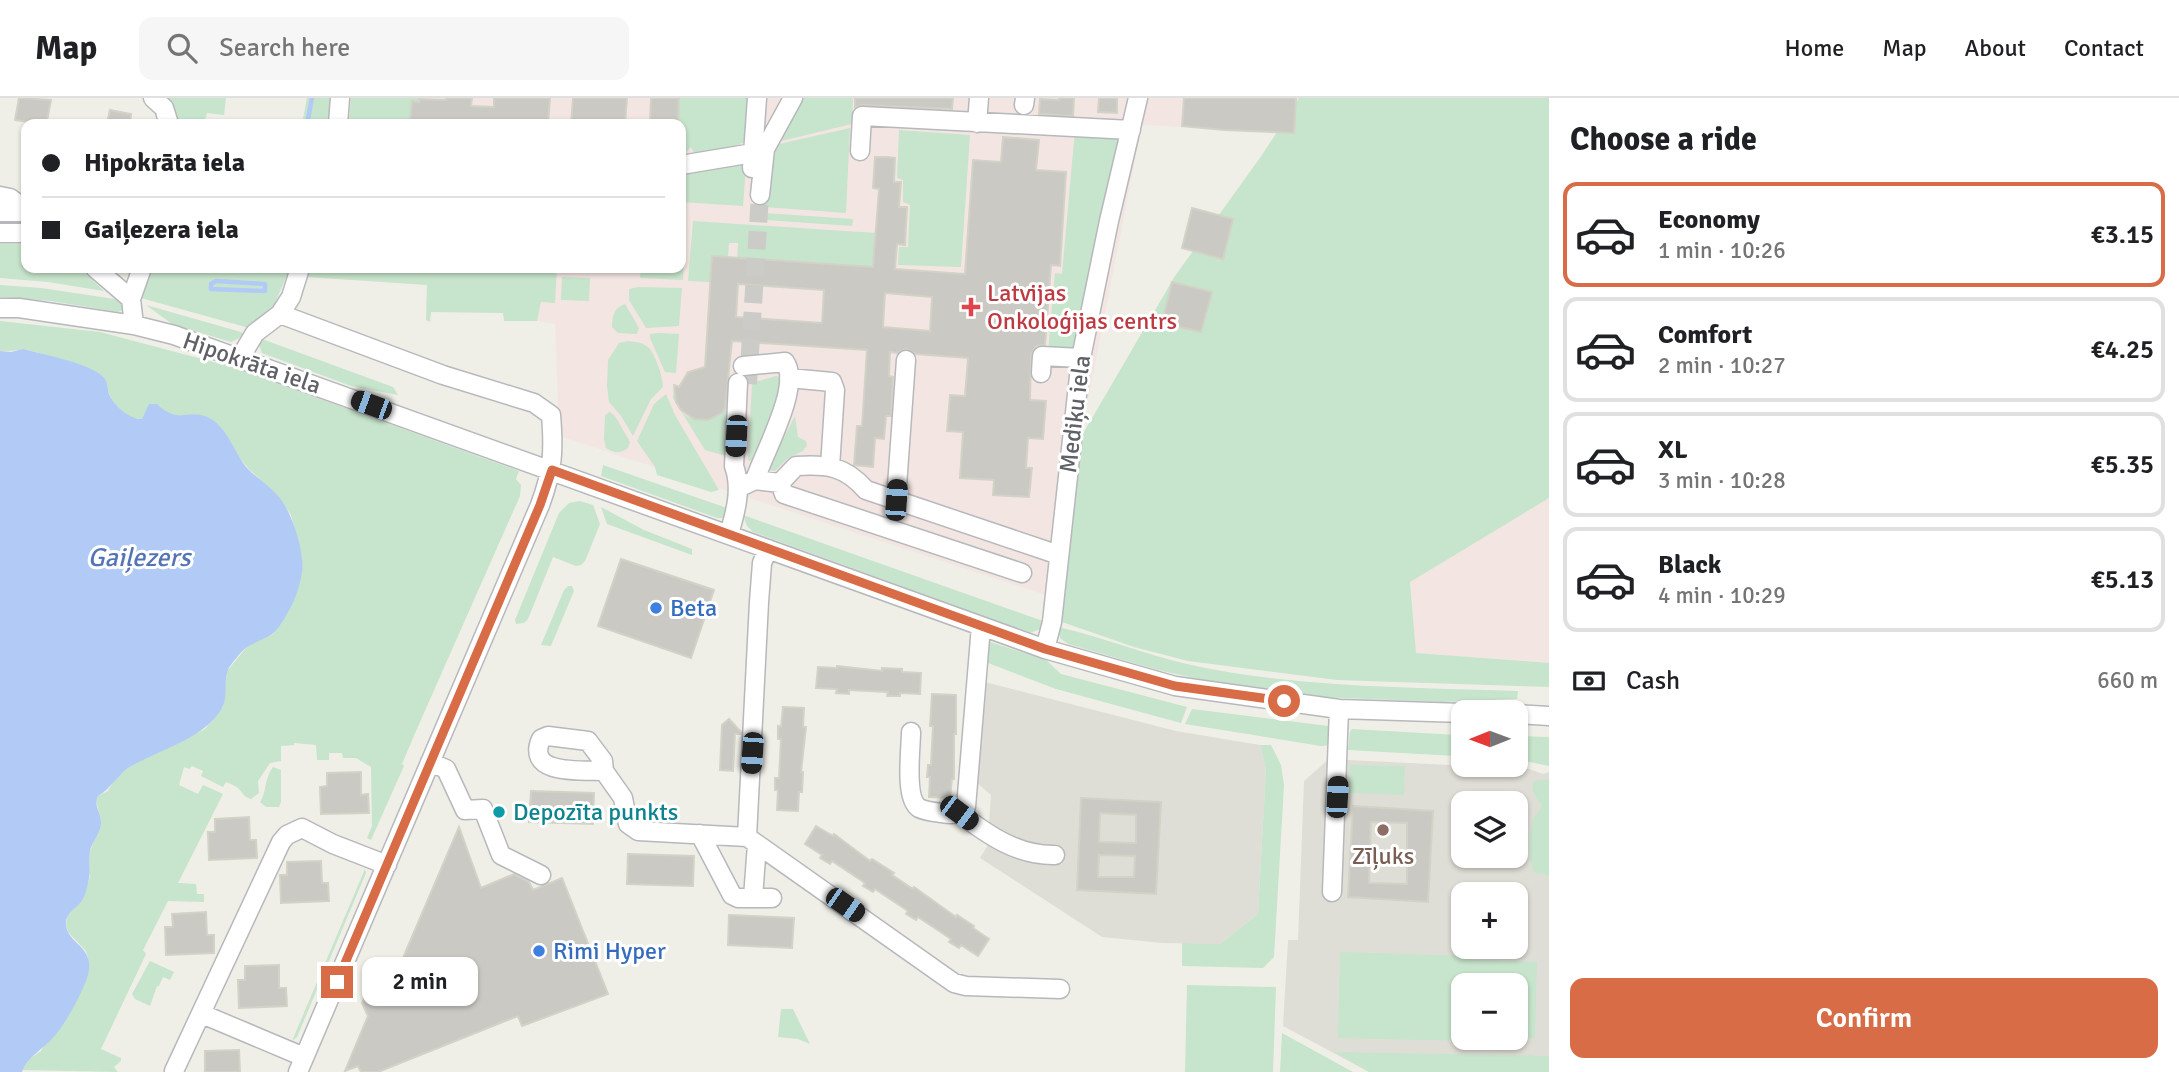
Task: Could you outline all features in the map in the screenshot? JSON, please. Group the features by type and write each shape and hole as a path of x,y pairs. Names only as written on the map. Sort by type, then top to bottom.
{"street":[{"path":"153,98 164,108 167,119"},
{"path":"338,119 340,98"},
{"path":"757,98 753,153 755,195 765,149 793,98"},
{"path":"977,123 979,98"},
{"name":"Mediķu iela","path":"1045,649 1052,622 1081,358 1109,220 1138,98"},
{"path":"860,151 862,116 1131,130"},
{"path":"686,164 753,153"},
{"path":"0,196 10,198 21,207"},
{"path":"0,212 21,211"},
{"path":"0,233 21,233"},
{"path":"101,273 131,299"},
{"path":"134,325 131,299 140,273"},
{"path":"240,358 255,333 280,314 291,297 298,273"},
{"name":"Hipokrāta iela","path":"0,307 19,307 134,325 174,335 1045,649 1175,686 1339,709 1451,713"},
{"path":"202,1014 301,1065 540,505 552,470 554,441 551,415 534,403 443,375 280,314"},
{"path":"1041,373 1042,356 1081,358"},
{"path":"896,500 906,360"},
{"path":"729,534 744,482 784,407 789,378 785,362 743,378 734,466 744,482"},
{"path":"789,378 832,382 835,390 830,467"},
{"path":"744,482 780,483 796,467 830,467 853,475 866,489 1059,555"},
{"path":"780,483 784,494 1022,573"},
{"path":"988,562 996,535"},
{"path":"752,898 759,602 762,563 768,549"},
{"path":"911,732 910,790 913,802 920,809 949,815 959,813 966,807 976,660 981,626"},
{"path":"1332,891 1339,709"},
{"path":"1528,715 1549,716"},
{"path":"430,762 446,769 465,810 483,809 501,855 541,875"},
{"path":"604,771 623,798 628,824 638,831 752,841 954,983 966,986 1060,989"},
{"path":"959,813 993,838 1036,856 1055,856"},
{"path":"158,1072 174,1072 281,842 287,835 302,828 333,844 387,865"},
{"path":"700,835 732,895 738,898 772,898"}],"shaded area":[{"path":"332,98 1314,98 1294,133 1142,125 1081,437 1064,601 559,436 555,324 504,321 503,313 431,312 430,322 426,320 427,285 308,277 296,273 686,273 686,119 329,119"},
{"path":"1549,480 1549,663 1416,653 1407,548"},
{"path":"985,682 1176,731 1260,745 1266,769 1258,914 1220,944 1162,943 1102,937 980,858 998,828 989,823 991,795 977,783"},
{"path":"1329,759 1451,765 1451,777 1528,777 1528,769 1543,774 1549,772 1549,1072 1369,1072 1283,1026 1288,940 1298,940 1304,781"}],"green space":[{"path":"160,98 226,98 224,115 207,113 205,119 172,119"},
{"path":"307,98 331,98 329,119 303,119"},
{"path":"351,98 419,98 419,102 412,102 410,119 349,119"},
{"path":"679,98 750,98 745,142 718,152 695,155 691,147 686,152 686,119 678,119"},
{"path":"798,98 853,98 852,124 773,143"},
{"path":"1299,98 1549,98 1549,498 1410,582 1416,653 1549,663 1549,687 1337,680 1188,661 1134,647 1059,621 1064,601 1081,437 1175,276 1262,155"},
{"path":"850,128 846,213 764,207 767,165 779,144"},
{"path":"899,130 970,135 961,267 898,265 899,247 908,247 910,205 903,202 903,180 897,178"},
{"path":"1075,130 1124,138 1077,348 1070,352 1048,351 1055,273 1062,274"},
{"path":"743,161 746,167 743,206 686,202 686,167"},
{"path":"765,213 853,219 852,226 765,220"},
{"path":"693,221 876,233 873,267 737,258 738,243 729,243 728,257 712,257 710,282 688,281"},
{"path":"0,244 21,244 21,273 85,273 104,291 48,282 0,278"},
{"path":"147,273 288,273 273,308 249,328 141,298"},
{"path":"309,273 557,273 555,303 541,302 537,321 504,321 503,313 431,312 430,322 426,320 427,285 308,277"},
{"path":"640,273 683,273 683,280 640,278"},
{"path":"562,277 590,278 589,301 561,300"},
{"path":"0,285 115,299 122,304 123,310 118,312 51,301 0,297"},
{"path":"682,288 679,326 646,328 629,300 629,289"},
{"path":"625,304 639,328 637,334 618,333 612,327 616,310"},
{"path":"146,305 246,335 231,342 172,324"},
{"path":"0,321 100,332 232,367 519,471 516,479 521,485 520,496 371,840 367,838 372,826 371,767 356,758 343,758 342,753 329,753 329,760 317,760 316,745 294,743 281,746 281,761 270,763 258,781 259,793 251,799 233,785 226,782 223,787 201,776 203,771 192,766 189,769 184,767 179,785 198,794 203,785 223,794 178,883 196,884 197,894 204,894 204,902 168,901 143,950 146,954 101,1049 121,1058 114,1067 118,1072 21,1070 28,1060 41,1051 88,958 86,951 68,932 66,924 68,914 83,899 90,877 89,855 101,820 96,801 98,796 108,791 115,778 135,763 205,729 223,707 227,671 250,643 272,635 281,624 292,604 302,572 302,560 291,515 278,496 241,460 184,416 147,412 142,419 130,416 119,408 107,385 78,369 27,350 0,351"},
{"path":"650,334 679,334 676,373 665,372 650,338"},
{"path":"262,339 393,387 398,395 351,386 262,353 259,345"},
{"path":"628,341 643,344 650,349 659,367 663,387 651,399 633,436 609,402 607,386 608,360 619,343"},
{"path":"781,377 786,385 755,463 748,460 752,383"},
{"path":"666,394 675,415 719,490 711,492 657,475 655,467 637,441 654,404"},
{"path":"728,404 726,456 705,450 681,411 694,419 709,419"},
{"path":"610,412 630,442 628,448 620,452 606,448 605,415"},
{"path":"795,416 798,437 806,441 807,445 803,451 788,458 775,471 767,470"},
{"path":"603,465 727,508 723,518 717,518 601,476"},
{"path":"580,501 593,505 600,524 585,561 576,566 553,557 528,619 524,623 516,624 515,620 559,513 569,503"},
{"path":"601,507 644,530 692,549 692,555 607,524"},
{"path":"743,515 1043,621 1043,628 1030,633 753,532 747,526"},
{"path":"572,586 574,591 551,646 541,645 564,590"},
{"path":"1058,627 1187,664 1269,678 1352,685 1518,691 1517,699 1442,702 1319,697 1216,683 1158,670 1068,644 1060,638"},
{"path":"987,641 1046,660 1061,674 1187,707 1181,723 1056,689 983,661"},
{"path":"1192,709 1328,726 1331,729 1331,745 1321,746 1185,724"},
{"path":"1352,729 1451,735 1451,756 1348,750"},
{"path":"1528,736 1549,737 1549,766 1528,762"},
{"path":"1260,745 1271,745 1281,765 1284,785 1274,957 1263,968 1182,966 1182,943 1220,944 1258,914 1266,769"},
{"path":"1350,765 1405,766 1404,795 1349,793"},
{"path":"273,767 281,770 281,802 279,807 266,807 260,802"},
{"path":"1549,779 1549,876 1534,872 1530,847 1533,820 1542,806 1533,791 1534,781"},
{"path":"365,869 366,873 297,1037 292,1041"},
{"path":"1340,952 1451,955 1451,959 1537,962 1535,1038 1528,1038 1528,973 1451,973 1451,1041 1338,1038"},
{"path":"150,961 174,972 170,980 163,977 150,1006 135,999 132,994"},
{"path":"1187,985 1276,987 1273,1072 1185,1072"},
{"path":"781,1009 793,1009 810,1044 798,1039 778,1037"},
{"path":"1282,1033 1353,1072 1280,1072"},
{"path":"1334,1052 1549,1056 1549,1072 1369,1072"}],"water":[{"name":"Gaiļezers","path":"23,349 64,359 101,375 114,403 132,417 142,419 149,404 157,404 173,414 199,415 214,421 248,469 272,489 284,504 296,533 302,564 301,577 291,608 272,634 245,649 233,662 226,678 223,706 213,720 192,736 128,768 98,796 96,803 101,826 90,851 87,888 83,899 66,921 68,932 89,960 86,981 61,1027 22,1072 0,1072 0,351"}],"building":[{"path":"19,98 51,100 47,119 15,120"},
{"path":"472,98 471,106 494,107 494,98 550,98 548,119 410,119 412,101"},
{"path":"573,98 627,98 625,119 571,119"},
{"path":"651,98 679,98 678,119 650,119"},
{"path":"855,98 953,98 952,109 863,105 855,107"},
{"path":"1074,98 1073,116 1039,114 1040,99"},
{"path":"1099,98 1117,98 1117,113 1098,112"},
{"path":"1184,98 1296,98 1294,133 1182,126"},
{"path":"110,110 131,114 130,119 108,119"},
{"name":"Latvijas Onkoloģijas centrs","path":"1003,137 1039,140 1036,170 1066,172 1060,266 1051,265 1045,345 1036,346 1031,355 1030,400 1046,401 1043,439 1028,438 1026,468 1032,468 1029,497 993,495 994,480 960,478 963,432 947,431 950,395 965,396 968,358 916,354 906,349 897,353 890,352 889,376 893,377 891,416 886,416 884,439 875,438 873,467 854,465 857,426 862,426 867,350 732,341 725,408 722,413 708,420 694,419 681,410 676,402 674,385 679,387 688,372 705,367 712,256 873,267 879,189 873,188 875,157 887,157 895,158 894,182 901,182 899,207 907,207 905,245 897,244 895,269 965,274 973,160 1001,162","holes":["738,284 824,290 822,323 736,317","885,293 932,297 930,331 883,327"]},
{"path":"1192,208 1233,219 1223,259 1182,248"},
{"path":"1172,282 1212,292 1201,332 1162,323"},
{"name":"Beta","path":"621,559 714,590 691,658 598,626"},
{"path":"837,666 882,671 882,668 902,669 902,672 921,673 920,694 900,693 900,696 887,696 888,692 849,690 849,694 836,693 837,689 816,688 818,667"},
{"path":"932,694 956,695 954,779 950,798 929,797 930,777 927,777 928,765 931,765"},
{"path":"783,707 804,708 803,727 806,727 801,772 802,792 799,792 798,811 777,810 778,790 775,790 775,778 779,778 781,739 778,739 778,726 781,727"},
{"path":"729,719 741,732 735,734 733,771 720,770 722,725"},
{"path":"361,772 361,795 368,794 369,813 321,814 320,787 327,786 327,773"},
{"path":"531,791 594,793 593,824 529,822"},
{"path":"1081,798 1161,802 1156,894 1077,890","holes":["1100,813 1136,815 1136,843 1099,842","1099,855 1135,856 1134,877 1098,877"]},
{"path":"1353,806 1433,811 1428,902 1348,897","holes":["1371,822 1407,823 1407,884 1369,883"]},
{"path":"249,817 250,840 256,840 257,858 209,860 208,832 215,832 215,819"},
{"path":"816,826 833,836 834,834 870,861 872,859 913,889 914,887 956,917 957,915 974,926 973,928 989,939 978,956 961,945 959,948 949,942 951,939 918,917 916,920 906,914 908,911 875,889 873,892 863,886 865,883 832,861 830,864 820,858 822,855 805,844"},
{"path":"459,827 481,888 514,874 529,882 533,890 562,878 608,994 522,1026 518,1016 378,1072 361,1072 358,1066 345,1071 368,1016 362,1003 375,973 400,965"},
{"path":"628,854 694,856 693,886 627,884"},
{"path":"321,861 322,883 328,883 329,901 281,903 280,875 287,875 287,862"},
{"path":"206,912 207,935 214,935 214,953 166,955 165,927 173,927 172,914"},
{"path":"729,915 794,918 792,948 728,945"},
{"path":"279,965 279,988 286,988 287,1006 239,1008 238,980 245,980 245,966"},
{"path":"239,1050 240,1072 205,1072 205,1051"}],"waterway":[{"path":"308,119 312,98"},
{"path":"216,281 265,284 265,291 211,289 211,284 216,281"}],"tunnel":[{"path":"748,384 760,195"}],"place":[{"name":"Latvijas Onkoloģijas centrs","path":"971,307"},
{"name":"Beta","path":"656,608"},
{"name":"Depozīta punkts","path":"499,812"},
{"name":"Zīļuks","path":"1383,830"},
{"name":"Rimi Hyper","path":"539,951"}],"route":[{"path":"337,982 540,505 552,470 1045,649 1175,686 1284,701"}]}
